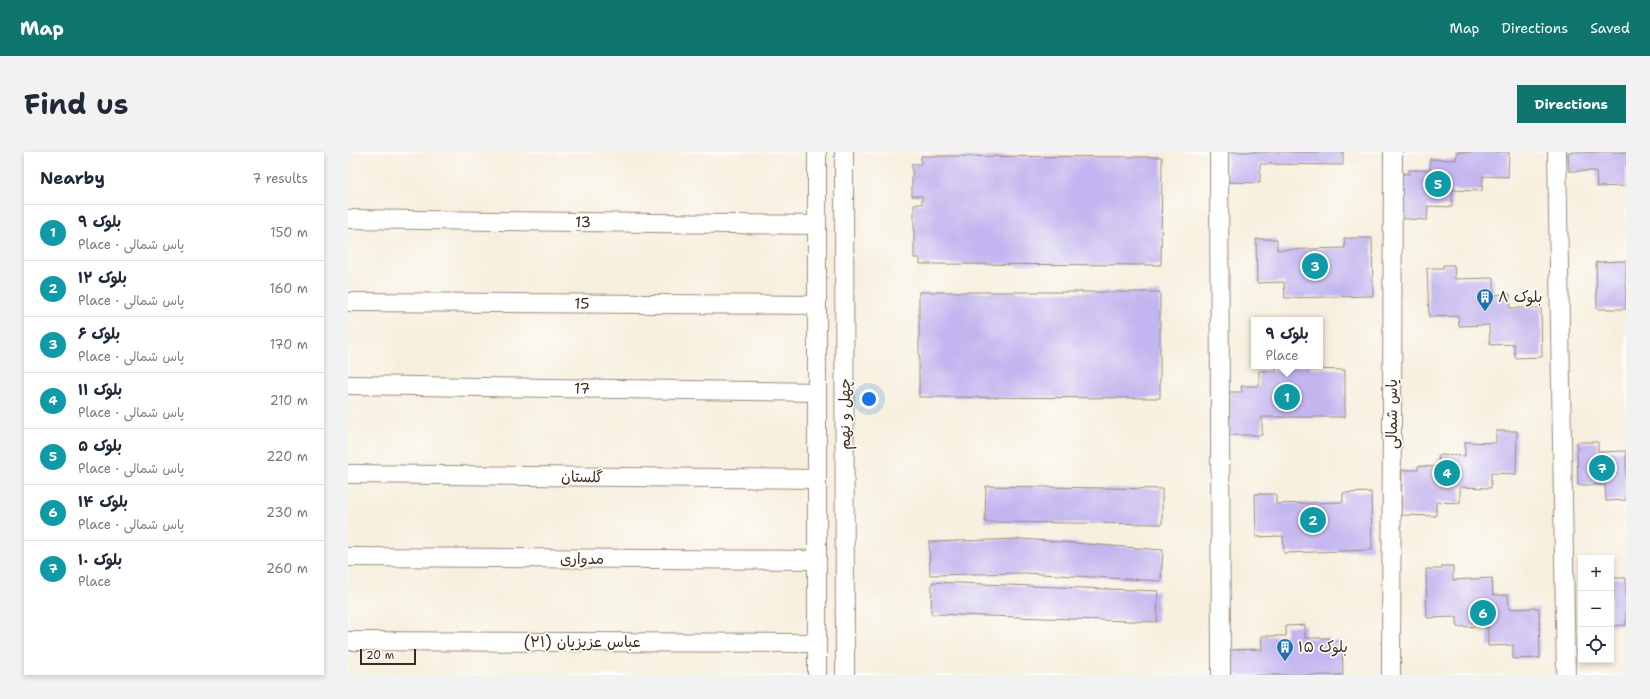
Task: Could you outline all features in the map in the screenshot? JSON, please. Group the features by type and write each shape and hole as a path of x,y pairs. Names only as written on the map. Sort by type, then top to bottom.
{"street":[{"name":"چهل و نهم","path":"817,152 817,675"},
{"name":"چهل و نهم","path":"844,152 845,675"},
{"path":"1219,152 1221,675"},
{"name":"یاس شمالی","path":"1391,675 1393,152"},
{"path":"1557,152 1566,675"},
{"name":"13","path":"348,219 817,225"},
{"name":"15","path":"348,302 817,305"},
{"name":"17","path":"348,386 817,392"},
{"name":"گلستان","path":"348,474 817,480"},
{"name":"مدواری","path":"348,557 817,560"},
{"name":"عباس عزیزیان (۲۱)","path":"348,641 817,644"}],"building":[{"path":"1227,152 1343,152 1343,165 1260,164 1260,183 1227,182"},
{"path":"1457,152 1509,152 1508,177 1483,176 1482,191 1452,190 1452,207 1428,206 1427,220 1392,218 1394,173 1409,174 1409,170 1430,170 1430,159 1456,160"},
{"path":"1568,152 1626,152 1626,186 1597,187 1596,171 1569,171"},
{"path":"921,156 1162,157 1161,265 920,264 920,258 914,258 914,204 922,204 922,196 912,196 912,164 921,164"},
{"path":"1344,238 1372,238 1373,296 1285,298 1284,282 1257,283 1256,239 1277,239 1277,250 1345,248"},
{"path":"1626,261 1626,309 1597,309 1596,262"},
{"name":"بلوک ۸","path":"1443,265 1454,265 1455,279 1494,278 1494,295 1510,294 1510,308 1541,308 1542,357 1515,358 1514,344 1490,345 1489,325 1459,326 1458,316 1429,317 1427,268 1443,268"},
{"path":"919,292 1160,292 1160,398 919,397"},
{"path":"1276,369 1345,370 1345,417 1262,417 1262,435 1228,435 1229,392 1242,392 1241,386 1259,386 1259,371 1276,371"},
{"path":"1496,431 1517,431 1516,474 1491,473 1491,488 1460,487 1460,503 1436,502 1436,516 1401,515 1402,470 1418,470 1418,466 1438,467 1439,455 1465,456 1465,442 1496,443"},
{"path":"1577,442 1598,442 1598,452 1626,451 1626,500 1606,501 1605,485 1578,485"},
{"path":"986,486 1162,489 1162,524 985,522"},
{"path":"1371,492 1372,550 1284,553 1283,536 1256,537 1255,494 1276,494 1276,504 1343,502 1343,493"},
{"path":"1022,539 1163,550 1161,581 1024,573 930,575 929,542"},
{"path":"1442,566 1453,566 1453,580 1492,578 1493,595 1508,595 1509,609 1539,608 1540,658 1513,659 1513,645 1488,646 1488,626 1457,627 1457,617 1427,618 1426,569 1442,569"},
{"path":"1614,578 1626,578 1626,625 1614,626"},
{"path":"932,582 1158,591 1157,622 931,614"},
{"name":"بلوک ۱۵","path":"1305,625 1305,638 1329,638 1329,641 1342,641 1343,675 1228,675 1227,650 1262,649 1261,636 1286,636 1286,626"}],"place":[{"name":"بلوک ۵","path":"1438,184"},
{"name":"بلوک ۶","path":"1315,266"},
{"name":"بلوک ۸","path":"1485,312"},
{"name":"بلوک ۹","path":"1287,397"},
{"name":"بلوک ۱۰","path":"1602,468"},
{"name":"بلوک ۱۱","path":"1447,473"},
{"name":"بلوک ۱۲","path":"1313,520"},
{"name":"بلوک ۱۴","path":"1483,613"},
{"name":"بلوک ۱۵","path":"1285,662"}]}
